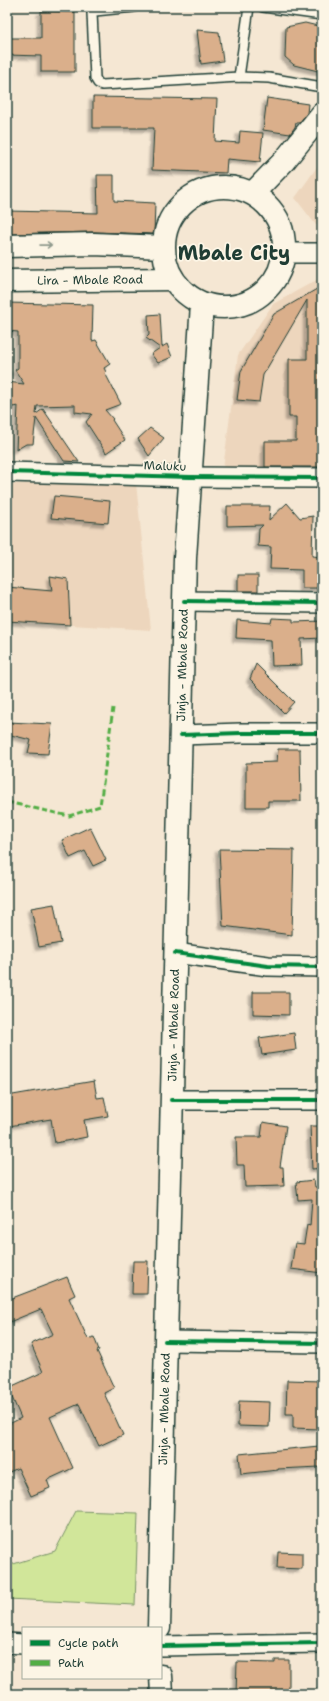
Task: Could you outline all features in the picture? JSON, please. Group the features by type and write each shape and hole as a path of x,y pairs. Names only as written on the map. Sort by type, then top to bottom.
{"main road":[{"path":"253,193 284,161 322,114"},
{"path":"218,186 240,188 253,193 275,214 283,234 284,253 281,270 274,283 258,298 239,306 223,308 202,304 187,295 173,279 163,247 171,217 184,201 202,190 218,186"},
{"path":"7,246 94,244 163,247"},
{"name":"Lira - Mbale Road","path":"7,281 173,279"},
{"name":"Jinja - Mbale Road","path":"159,1627 185,558 202,304"},
{"path":"161,1679 162,1694"}],"street":[{"path":"284,253 322,254"},
{"name":"Maluku","path":"7,472 190,477 322,478"},
{"path":"184,602 322,603"},
{"path":"181,735 322,733"},
{"path":"175,953 268,966 322,967"},
{"path":"171,1100 322,1100"},
{"path":"165,1341 322,1343"},
{"path":"7,1643 22,1644"},
{"path":"162,1646 322,1643"}],"lane":[{"path":"134,7 95,11 92,13 95,78 98,83 102,85 239,77 269,78 322,87"},
{"path":"239,77 249,7"},
{"path":"263,7 322,15"}],"shaded area":[{"path":"322,160 322,226 316,225 295,198"},
{"path":"322,277 322,475 223,469 238,355 273,304"},
{"path":"136,483 151,630 7,621 7,484"}],"green space":[{"path":"76,1511 138,1513 135,1605 7,1599 7,1566 55,1551"}],"building":[{"path":"41,11 75,12 75,72 41,72 41,56 7,55 7,38 41,38"},
{"path":"305,23 322,27 322,72 294,65 285,57 286,27"},
{"path":"197,30 219,32 223,61 201,64"},
{"path":"93,97 217,99 215,141 239,143 240,131 263,133 260,162 227,159 226,173 152,170 154,128 93,128"},
{"path":"267,98 308,104 307,113 299,123 296,123 290,134 263,130"},
{"path":"97,175 114,175 114,201 155,203 154,234 94,232 7,234 7,211 98,213"},
{"path":"322,286 322,467 265,467 265,441 296,441 296,417 289,417 289,359 307,359 307,300 263,375 259,402 237,400 241,371 274,314"},
{"path":"7,303 93,305 92,341 96,340 110,364 104,368 105,373 121,404 105,410 113,419 112,420 125,440 106,453 86,422 92,414 75,412 75,405 37,406 36,414 43,409 79,462 64,461 36,418 33,444 26,444 16,450 18,406 7,408 7,382 24,384 15,370 18,368 18,332 7,331"},
{"path":"160,314 162,347 167,344 172,357 158,363 151,354 160,348 146,338 149,335 148,315"},
{"path":"150,428 164,438 149,456 138,439"},
{"path":"54,496 110,501 108,523 51,518"},
{"path":"287,503 300,518 313,516 312,556 322,557 322,588 302,588 302,570 270,569 271,547 258,546 259,529 263,525 227,526 227,506 270,506 269,520"},
{"path":"238,575 258,575 258,591 238,591"},
{"path":"50,576 68,579 70,625 7,621 7,587 52,591"},
{"path":"272,618 293,619 293,622 322,621 322,638 301,639 302,665 272,666 271,640 236,638 237,620 271,623"},
{"path":"256,664 294,702 284,713 250,679"},
{"path":"7,722 52,724 48,754 28,753 31,740 7,734"},
{"path":"278,749 300,749 301,801 268,801 268,807 246,807 246,763 277,762"},
{"path":"90,827 106,860 93,866 85,851 70,858 62,840"},
{"path":"219,849 294,850 292,935 223,926"},
{"path":"54,904 61,943 39,947 31,908"},
{"path":"253,992 289,992 289,1015 253,1014"},
{"path":"294,1033 296,1050 262,1055 259,1038"},
{"path":"94,1081 97,1098 104,1097 108,1116 84,1120 87,1137 55,1143 51,1119 9,1126 7,1096"},
{"path":"263,1122 286,1126 280,1167 283,1167 284,1186 245,1187 244,1165 237,1165 236,1137 261,1137"},
{"path":"310,1126 322,1126 322,1168 312,1169"},
{"path":"314,1180 315,1187 322,1187 322,1273 291,1269 295,1243 304,1244 307,1225 310,1226 312,1199 298,1200 296,1182"},
{"path":"133,1261 148,1261 147,1294 132,1294"},
{"path":"67,1277 75,1295 69,1298 88,1339 94,1337 99,1350 97,1351 114,1388 104,1393 123,1435 99,1446 79,1404 50,1417 73,1468 47,1480 50,1488 31,1496 18,1468 7,1473 7,1425 21,1418 8,1388 43,1372 31,1344 53,1334 41,1309 7,1323 7,1300"},
{"path":"287,1380 321,1381 319,1429 293,1428 293,1414 286,1414"},
{"path":"239,1401 270,1402 269,1427 238,1426"},
{"path":"319,1446 320,1467 278,1469 241,1474 239,1454"},
{"path":"278,1552 302,1553 302,1569 277,1568"},
{"path":"275,1660 289,1660 289,1694 236,1694 237,1662 275,1663"}],"marked path":[{"path":"7,802 69,816 100,806 113,708"}],"cycle path":[{"path":"7,472 190,477 322,478"},
{"path":"184,601 322,603"},
{"path":"181,735 322,733"},
{"path":"175,953 268,966 322,967"},
{"path":"171,1100 322,1100"},
{"path":"165,1341 322,1343"},
{"path":"162,1646 322,1643"}],"district":[{"name":"Mbale City","path":"234,253"}]}
